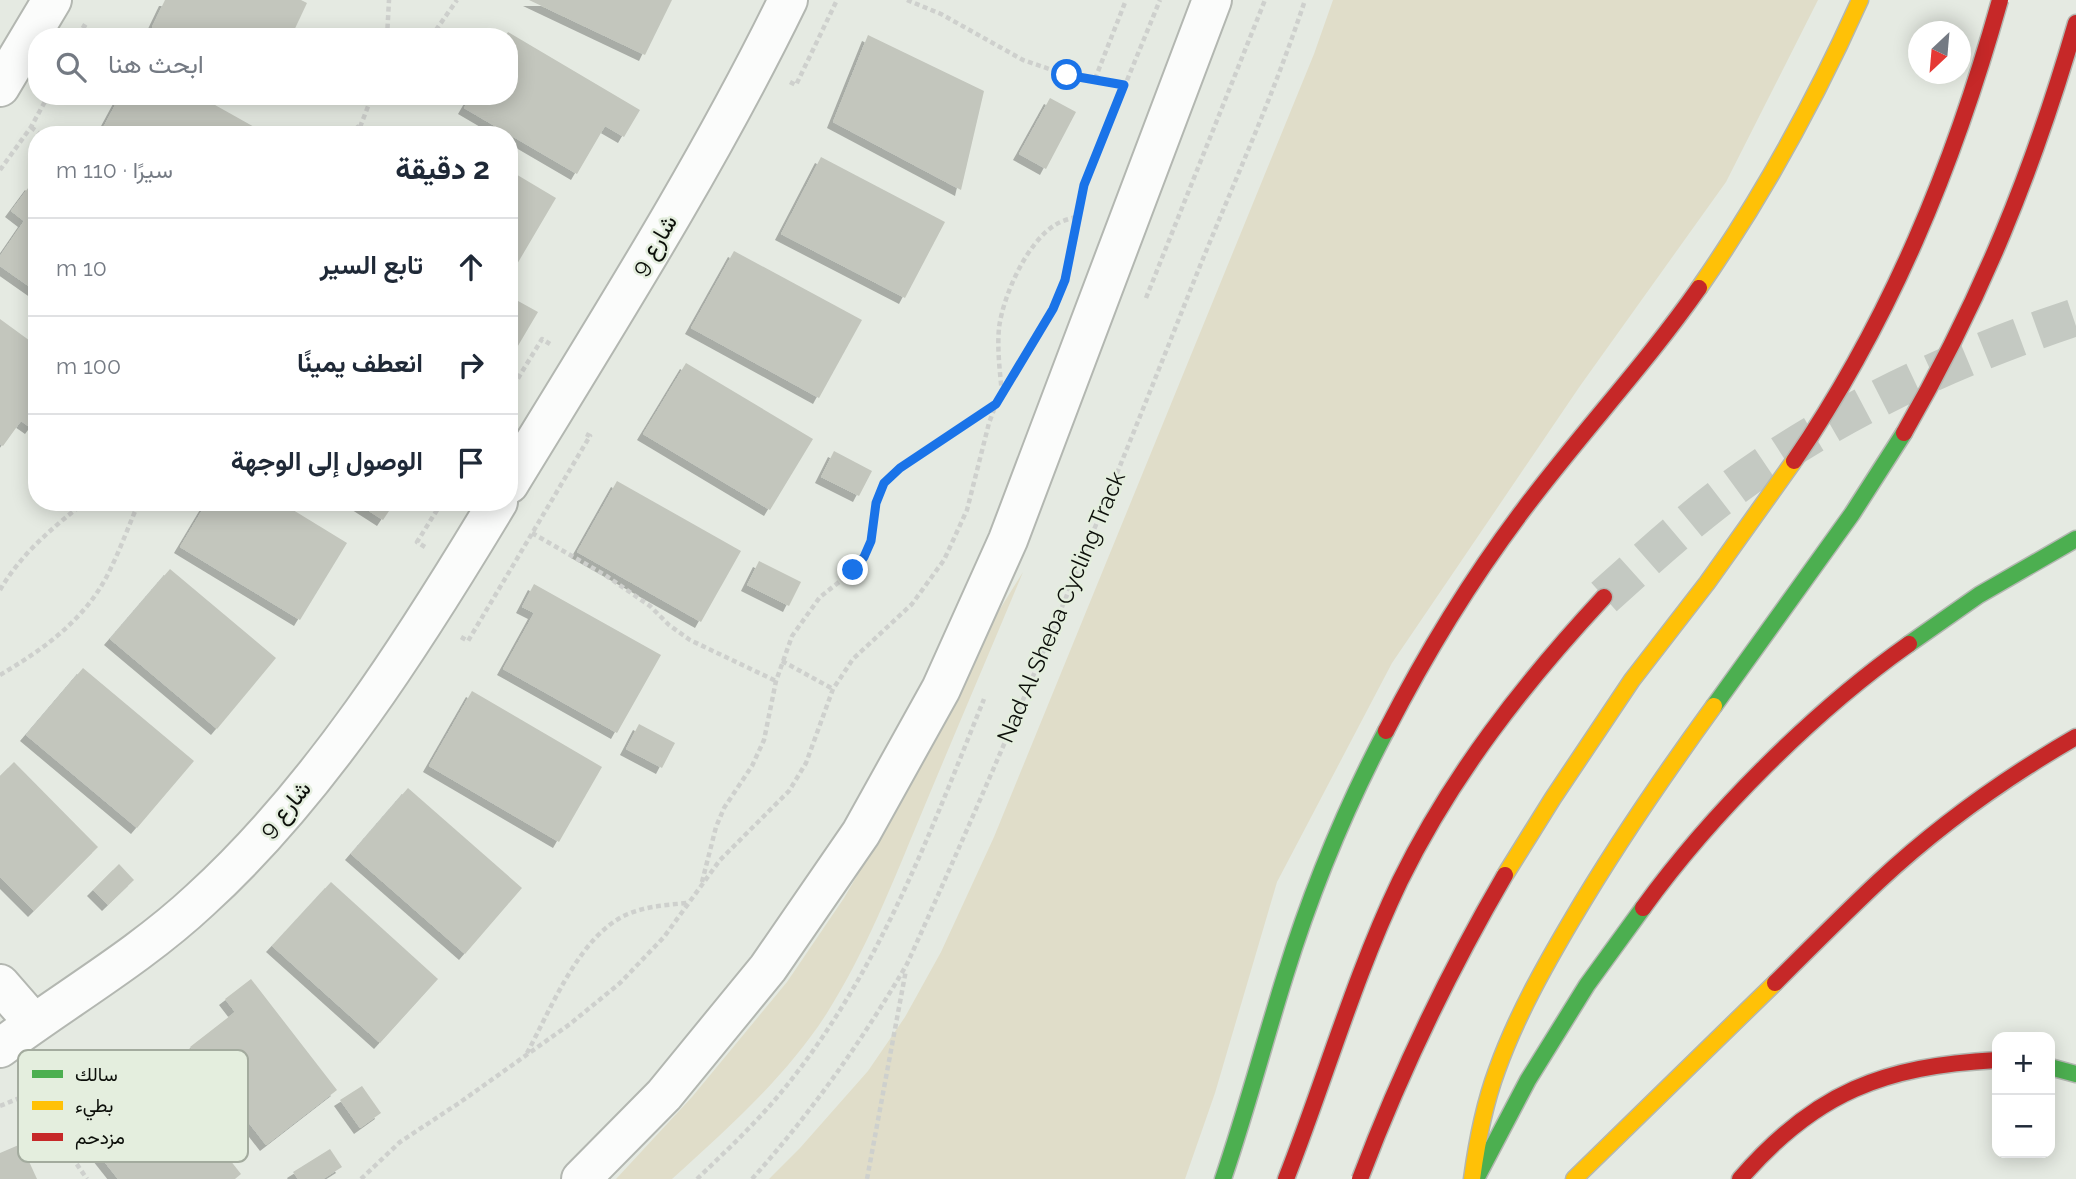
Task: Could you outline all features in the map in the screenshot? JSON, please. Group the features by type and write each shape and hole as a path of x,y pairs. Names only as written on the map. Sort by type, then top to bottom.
{"main road":[{"path":"1223,1179 1237,1141 1294,946 1325,863 1360,783 1400,704 1441,631 1487,560 1537,492 1653,350 1712,270 1765,186 1806,112 1860,0"},
{"path":"1360,1179 1435,1005 1525,841 1578,757 1775,487 1828,409 1875,328 1917,243 1952,157 1982,68 2000,0"},
{"path":"1474,1179 1484,1111 1495,1073 1510,1036 1565,931 1671,766 1866,494 1913,419 1961,330 1994,261 2028,179 2076,23"},
{"path":"1474,1179 1554,1035 1640,911 1743,788 1796,736 1852,687 1915,638 1981,593 2076,539"},
{"path":"1286,1179 1379,929 1435,816 1468,761 1511,701 1558,645 1604,597"},
{"path":"1574,1179 1830,928 1929,836 1982,795 2076,737"},
{"path":"1740,1179 1778,1138 1810,1113 1845,1093 1882,1077 1921,1066 1992,1060"},
{"path":"2055,1068 2076,1074"}],"street":[{"path":"35,28 52,0"},
{"name":"شارع 9","path":"518,470 698,171 788,0"},
{"path":"581,1179 664,1095 768,968 861,833 941,690 1008,540 1212,0"},
{"path":"0,87 28,40"},
{"name":"شارع 9","path":"0,1048 120,966 190,908 273,826 346,733 428,617 493,511"},
{"path":"0,984 34,1023"}],"path":[{"path":"387,28 389,0"},
{"path":"437,28 457,0"},
{"path":"906,0 941,14 1023,60 1067,75 1124,85"},
{"path":"1095,79 1126,0"},
{"path":"1070,260 1076,217 1088,175 1160,0"},
{"name":"Nad Al Sheba Cycling Track","path":"752,1179 795,1131 838,1072 876,1018 907,964 1092,538 1233,184 1264,113 1305,0"},
{"path":"32,126 43,105"},
{"path":"361,124 368,105"},
{"path":"0,170 28,131"},
{"path":"1002,394 999,326 1009,289 1039,238 1056,224 1076,217"},
{"path":"361,1179 400,1142 526,1055 620,983 664,937 727,852 789,791 806,762 833,689 853,659 912,604 944,560 967,510 996,404 1048,318"},
{"path":"701,884 716,827 724,808 752,766 764,740 776,681 792,636 820,597 853,570 864,557 871,541 876,503 884,483 900,468 996,404"},
{"path":"0,590 9,575 43,536 74,511"},
{"path":"0,674 38,653 78,617 108,574 135,511"},
{"path":"532,533 605,575 650,606 668,625 690,640 776,681"},
{"path":"782,661 833,689"},
{"path":"526,1055 576,962 589,943 605,927 625,915 647,908 688,903"},
{"path":"867,1179 907,964"},
{"path":"0,1106 18,1099"},
{"path":"75,1162 87,1179"}],"shaded area":[{"path":"1333,0 1818,0 1726,182 1580,386 1392,663 1277,882 1215,1093 1185,1179 769,1179 868,1071 905,1017 941,952 994,837 1314,54"},
{"path":"1023,572 878,917 827,1013 775,1080 672,1179 616,1179 692,1097 787,982 844,898 925,759 995,617"}],"building":[{"path":"165,0 301,0 307,3 295,28 152,27"},
{"path":"529,0 672,0 645,55"},
{"path":"868,35 984,91 961,190 833,122"},
{"path":"518,38 640,110 624,137 605,126 577,174 518,140 518,126 495,126 464,108 466,105 518,105"},
{"path":"1050,98 1076,112 1046,169 1019,154"},
{"path":"115,105 215,105 252,126 104,126"},
{"path":"821,157 945,222 905,298 781,234"},
{"path":"518,175 556,198 518,263"},
{"path":"28,188 28,286 0,266 0,256 24,221 11,211"},
{"path":"734,251 862,320 819,398 691,328"},
{"path":"518,301 538,312 518,346"},
{"path":"0,319 28,339 28,426 21,421 3,446 0,444"},
{"path":"686,363 813,439 770,510 643,434"},
{"path":"834,451 872,471 859,496 821,477"},
{"path":"617,481 741,551 701,622 577,552"},
{"path":"202,511 295,511 347,543 300,620 180,547"},
{"path":"369,511 389,511 383,520"},
{"path":"759,561 801,582 789,606 747,585"},
{"path":"170,569 276,658 217,729 110,639"},
{"path":"534,584 661,655 617,733 503,669 534,613 522,607"},
{"path":"83,668 194,761 137,828 26,735"},
{"path":"472,691 602,767 559,842 429,766"},
{"path":"639,724 675,743 662,768 626,749"},
{"path":"14,762 98,847 34,911 0,877 0,776"},
{"path":"408,788 522,888 465,954 351,854"},
{"path":"119,864 134,880 108,905 93,890"},
{"path":"331,882 438,979 380,1043 272,946"},
{"path":"251,979 337,1090 266,1145 248,1122 248,1050 192,1050 190,1047 235,1012 225,999"},
{"path":"362,1086 381,1113 360,1128 340,1100"},
{"path":"18,1145 18,1162 29,1162 37,1179 0,1179 0,1153"},
{"path":"330,1149 342,1167 323,1179 298,1179 293,1172"},
{"path":"105,1162 232,1162 241,1174 235,1179 118,1179"}],"tunnel":[{"path":"1604,597 1730,490 1811,436 1940,369 2076,317"}],"traffic: fast":[{"path":"1714,706 1852,514 1904,433"},
{"path":"1909,644 1979,595 2076,539"},
{"path":"1223,1179 1306,913 1343,821 1386,731"},
{"path":"1476,1179 1528,1080 1587,985 1643,908"},
{"path":"2055,1068 2076,1074"}],"traffic: slow":[{"path":"1699,288 1786,148 1825,75 1860,0"},
{"path":"1505,875 1632,680 1707,583 1794,461"},
{"path":"1472,1179 1492,1083 1531,992 1606,864 1714,706"},
{"path":"1574,1179 1775,983"}],"traffic: jam":[{"path":"1794,461 1861,352 1916,239 1962,121 2000,0"},
{"path":"1904,433 1957,333 2003,233 2042,131 2076,23"},
{"path":"1386,731 1450,617 1504,535 1699,288"},
{"path":"1286,1179 1368,954 1420,842 1466,767 1518,697 1604,597"},
{"path":"1643,908 1700,837 1766,766 1837,700 1909,644"},
{"path":"1775,983 1839,919 1924,841 1998,786 2076,737"},
{"path":"1360,1179 1426,1024 1505,875"},
{"path":"1740,1179 1768,1149 1796,1125 1824,1105 1854,1089 1886,1077 1920,1069 1992,1060"}],"route":[{"path":"853,570 864,557 871,541 876,503 884,483 900,468 996,404 1053,309 1065,280 1084,185 1124,85 1067,75"}]}
